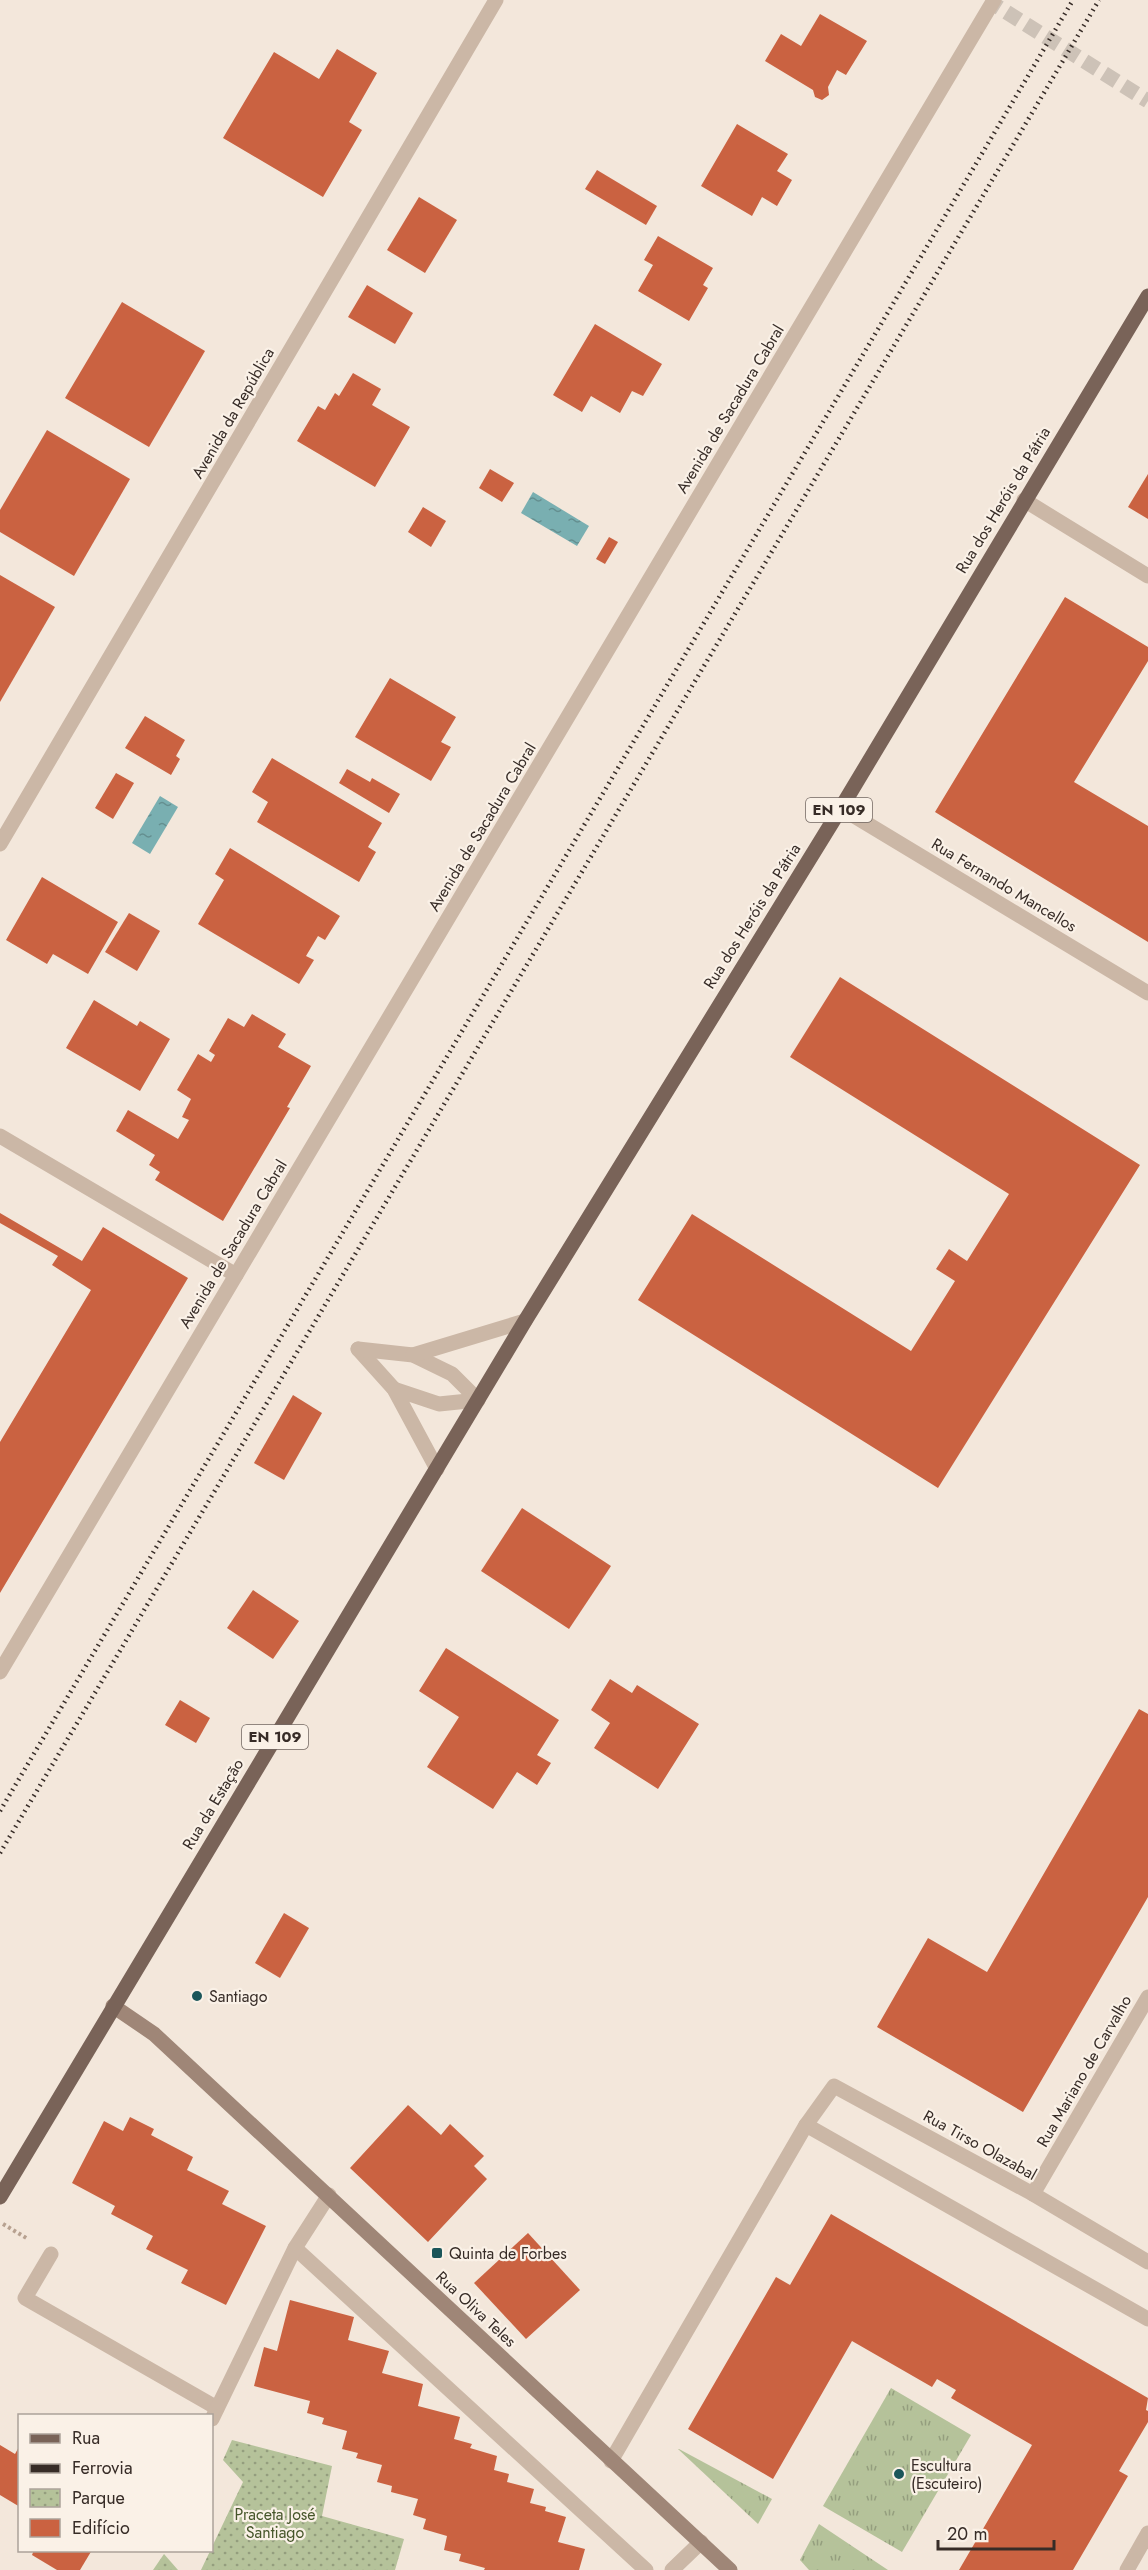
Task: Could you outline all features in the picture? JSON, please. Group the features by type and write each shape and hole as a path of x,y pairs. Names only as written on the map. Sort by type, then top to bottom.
{"main road":[{"name":"Rua dos Heróis da Pátria","path":"478,1400 841,808 1148,296"},
{"name":"Rua da Estação","path":"0,2198 478,1400"},
{"name":"Rua Oliva Teles","path":"113,2006 154,2034 730,2570"}],"street":[{"name":"Avenida da República","path":"0,844 496,0"},
{"name":"Avenida de Sacadura Cabral","path":"0,1672 994,0"},
{"path":"1024,500 1148,576"},
{"name":"Rua Fernando Mancellos","path":"841,808 1148,993"},
{"path":"0,1136 236,1275"},
{"path":"438,1469 394,1389 358,1349 413,1354 525,1321"},
{"path":"413,1354 452,1374 478,1400"},
{"path":"394,1389 439,1404 478,1400"},
{"name":"Rua Mariano de Carvalho","path":"1033,2194 1148,1997"},
{"name":"Rua Tirso Olazabal","path":"611,2461 806,2125 834,2086 1033,2194 1148,2262"},
{"path":"806,2125 1148,2319"},
{"path":"51,2254 25,2298 214,2414 295,2248 329,2195"},
{"path":"295,2248 646,2570"},
{"path":"1127,2570 1148,2534"},
{"path":"672,2570 700,2542"}],"green space":[{"path":"891,2388 971,2435 902,2552 823,2506"},
{"name":"Praceta José Santiago","path":"232,2440 332,2466 322,2516 404,2539 395,2570 201,2570 210,2552 213,2552 213,2545 243,2482 223,2460"},
{"path":"678,2449 772,2499 758,2524"},
{"path":"819,2524 888,2570 809,2570 800,2560"},
{"path":"164,2554 178,2570 153,2570"}],"water":[{"path":"533,492 589,526 577,546 521,513"},
{"path":"160,796 178,807 150,854 132,843"}],"building":[{"path":"820,14 867,41 846,75 837,70 828,87 829,95 822,100 815,97 813,90 765,61 781,34 801,46"},
{"path":"337,49 377,73 349,122 362,130 323,197 223,138 274,52 319,79"},
{"path":"737,124 788,154 777,171 792,180 777,206 762,197 752,216 701,186"},
{"path":"597,170 657,206 646,225 585,189"},
{"path":"419,197 457,220 425,273 387,250"},
{"path":"658,236 713,268 703,285 708,288 689,321 638,291 653,265 644,260"},
{"path":"367,285 413,313 395,344 348,317"},
{"path":"122,302 205,351 149,447 65,398"},
{"path":"595,324 662,364 643,396 632,391 620,413 591,396 582,412 553,395"},
{"path":"353,373 381,389 372,405 410,427 375,487 297,441 318,406 325,410 335,393 339,396"},
{"path":"47,430 130,479 74,576 0,532 0,510"},
{"path":"490,469 514,483 502,502 479,488"},
{"path":"1148,474 1148,519 1128,507"},
{"path":"423,507 446,521 431,547 408,532"},
{"path":"609,537 618,542 605,564 596,559"},
{"path":"0,575 55,607 0,702"},
{"path":"1065,597 1148,647 1148,661 1074,782 1148,826 1148,942 935,812"},
{"path":"390,678 456,717 441,742 451,747 431,781 355,737"},
{"path":"145,716 185,740 176,756 180,759 171,775 125,748"},
{"path":"272,758 382,823 368,847 376,852 359,882 257,822 268,802 252,792"},
{"path":"347,769 370,782 372,778 400,794 389,813 339,783"},
{"path":"116,773 134,783 113,819 95,808"},
{"path":"230,848 340,916 325,940 318,936 306,956 314,960 299,984 198,924 224,880 215,874"},
{"path":"42,877 118,922 88,974 53,954 47,964 6,940"},
{"path":"129,913 160,931 137,971 105,952"},
{"path":"840,977 1140,1165 938,1488 638,1300 692,1214 911,1351 955,1281 936,1269 949,1249 967,1261 1009,1194 790,1057"},
{"path":"94,1000 137,1026 140,1021 170,1039 140,1091 66,1048"},
{"path":"252,1014 286,1034 278,1047 311,1066 287,1107 290,1108 223,1221 155,1180 160,1172 149,1165 155,1155 116,1131 128,1110 178,1139 189,1120 182,1117 191,1099 177,1090 198,1054 211,1062 215,1055 209,1051 228,1018 244,1027"},
{"path":"0,1213 82,1261 103,1227 188,1278 0,1593 0,1442 91,1290 52,1265 58,1256 0,1223"},
{"path":"293,1395 322,1413 284,1480 254,1463"},
{"path":"522,1508 611,1566 569,1629 481,1571"},
{"path":"253,1590 299,1621 273,1659 227,1628"},
{"path":"446,1648 559,1720 537,1755 551,1763 537,1785 517,1772 493,1809 427,1767 459,1717 419,1691"},
{"path":"610,1679 632,1693 637,1685 699,1724 658,1789 594,1748 610,1723 591,1710"},
{"path":"180,1700 210,1718 196,1743 165,1725"},
{"path":"1139,1709 1148,1714 1148,1897 1023,2112 877,2027 928,1938 987,1972"},
{"path":"284,1913 309,1928 280,1978 255,1963"},
{"path":"408,2105 441,2135 450,2124 484,2156 474,2166 487,2179 428,2242 350,2168"},
{"path":"130,2117 154,2129 151,2135 193,2157 187,2170 229,2191 222,2204 266,2226 226,2305 181,2283 188,2270 146,2249 153,2236 111,2214 115,2206 72,2183 104,2121 123,2131"},
{"path":"831,2214 1148,2398 1146,2410 1148,2411 1148,2422 1119,2471 1128,2476 1073,2570 959,2570 1032,2445 951,2398 956,2390 937,2379 932,2387 852,2341 773,2479 688,2429 776,2277 790,2285"},
{"path":"528,2233 580,2290 526,2339 474,2283"},
{"path":"290,2300 354,2317 348,2340 389,2351 382,2373 423,2384 418,2406 460,2417 454,2439 472,2444 470,2448 497,2456 494,2470 509,2474 507,2482 534,2489 530,2503 546,2507 545,2511 566,2517 558,2542 585,2549 579,2570 484,2570 485,2568 459,2561 461,2554 444,2550 447,2536 423,2529 426,2519 413,2515 418,2499 391,2492 392,2486 377,2482 382,2465 356,2458 358,2453 342,2449 347,2431 322,2424 324,2418 307,2413 310,2401 254,2386 264,2347 277,2351"},
{"path":"0,2445 15,2454 18,2449 18,2506 0,2495"},
{"path":"33,2552 91,2552 80,2570 57,2570 32,2555"}],"tunnel":[{"path":"987,0 1148,101"}],"railway":[{"path":"0,1811 1073,0"},
{"path":"0,1853 1099,0"}],"place":[{"name":"Santiago","path":"197,1996"},
{"name":"Quinta de Forbes","path":"437,2253"},
{"name":"Escultura (Escuteiro)","path":"899,2474"}]}
